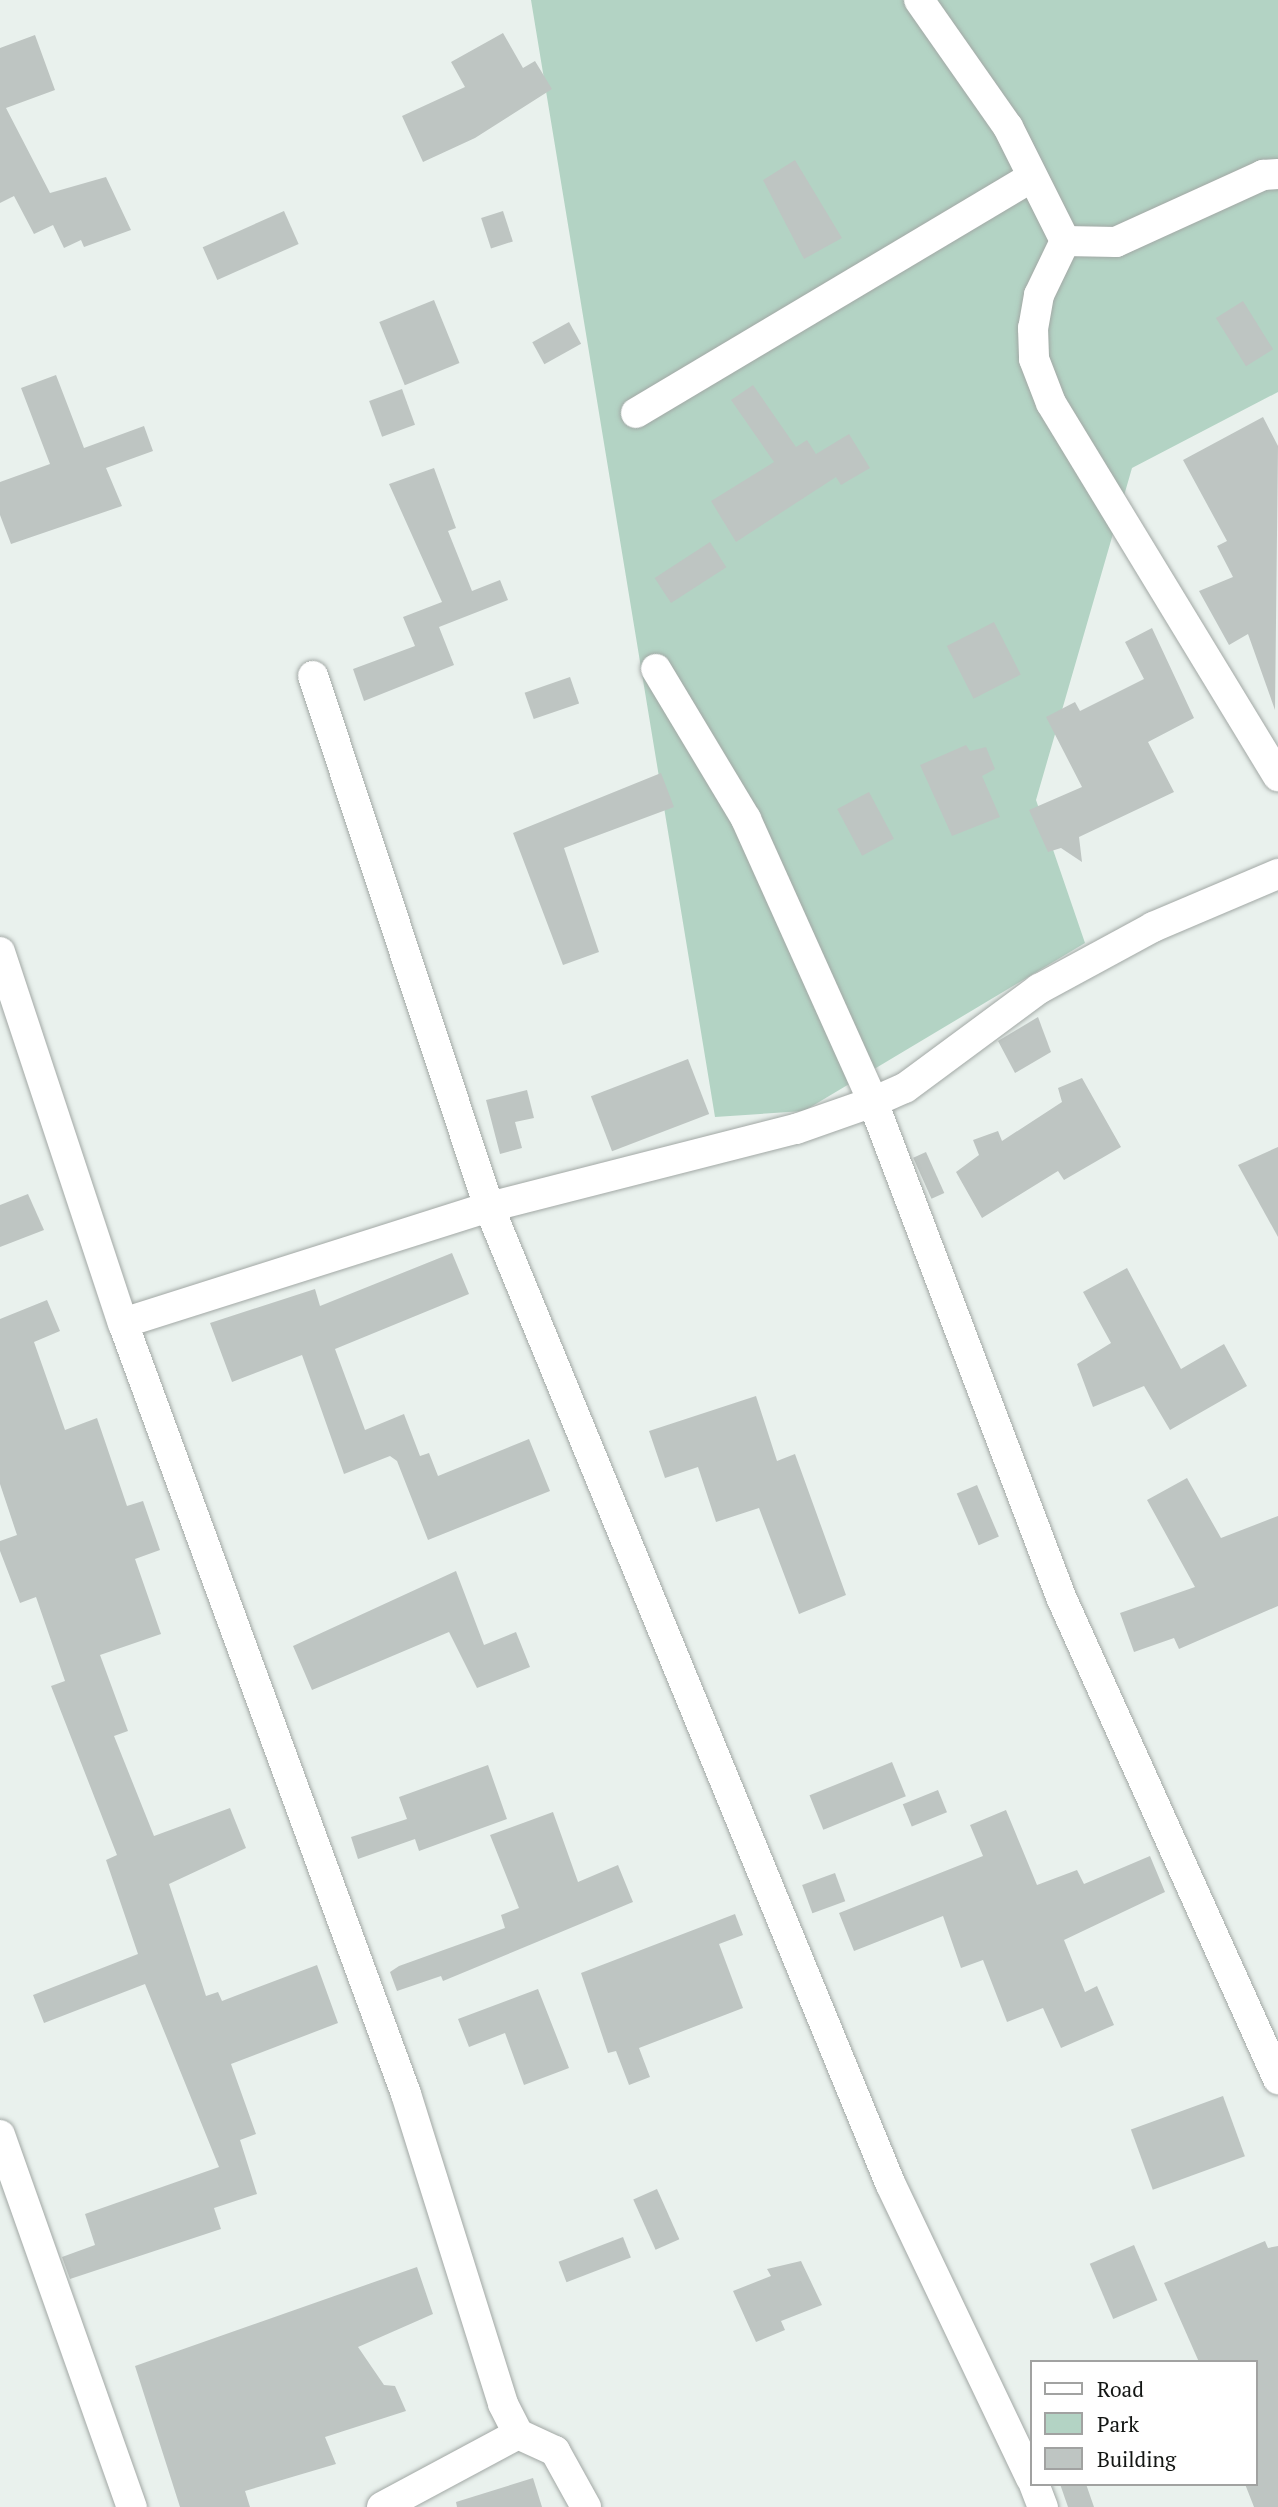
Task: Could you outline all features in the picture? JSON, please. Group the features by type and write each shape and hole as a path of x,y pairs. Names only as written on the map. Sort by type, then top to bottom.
{"street":[{"path":"919,0 986,91 1065,242"},
{"path":"1065,242 1116,242 1263,175 1278,174"},
{"path":"636,413 1032,177"},
{"path":"1065,242 1039,295 1032,328 1034,359 1051,403 1278,777"},
{"path":"656,669 746,819 873,1102 1061,1597 1278,2079"},
{"path":"313,676 489,1207 891,2185 1030,2476"},
{"path":"123,1322 489,1207 796,1129 873,1102 936,1066 1039,989 1153,927 1278,874"},
{"path":"0,952 123,1322 406,2094 518,2434 555,2451 586,2507"},
{"path":"0,2135 132,2507"},
{"path":"382,2507 518,2434"},
{"path":"1035,2486 1044,2507"}],"green space":[{"path":"531,0 1278,0 1278,392 1132,468 1036,800 1085,943 804,1111 715,1117"}],"building":[{"path":"503,33 523,68 535,61 552,89 475,138 423,162 402,116 465,87 451,62"},
{"path":"35,35 55,90 6,108 50,193 106,177 131,230 84,247 81,240 64,248 53,225 34,234 14,196 0,203 0,48"},
{"path":"795,160 842,238 804,259 763,180"},
{"path":"284,211 299,244 217,280 203,247"},
{"path":"503,211 513,241 491,249 481,218"},
{"path":"434,300 459,363 405,385 379,322"},
{"path":"1243,301 1273,349 1246,366 1216,318"},
{"path":"569,322 581,344 544,364 532,342"},
{"path":"56,375 84,448 144,426 153,451 106,468 122,506 11,544 0,515 0,482 50,464 21,388"},
{"path":"753,385 796,447 807,440 816,454 849,434 870,468 841,485 836,477 736,542 711,501 774,462 731,400"},
{"path":"402,389 415,425 382,437 369,401"},
{"path":"1263,417 1278,446 1275,710 1248,634 1229,645 1199,591 1233,577 1217,546 1227,541 1183,460"},
{"path":"434,468 456,528 448,531 472,591 500,580 508,600 439,627 454,665 364,701 353,669 415,646 403,617 442,602 389,484"},
{"path":"710,542 726,567 671,603 655,578"},
{"path":"994,622 1021,675 974,699 947,646"},
{"path":"1152,628 1194,718 1148,742 1174,792 1079,837 1082,862 1061,848 1048,852 1029,810 1082,787 1046,717 1075,702 1080,711 1144,679 1125,642"},
{"path":"570,677 579,703 534,719 525,693"},
{"path":"966,745 970,751 986,747 995,769 982,776 1000,817 952,836 920,765"},
{"path":"661,773 674,807 564,848 599,952 563,965 513,833"},
{"path":"869,792 894,839 862,856 837,809"},
{"path":"1038,1017 1051,1052 1015,1073 998,1041"},
{"path":"688,1059 709,1114 612,1151 591,1096"},
{"path":"1082,1078 1121,1147 1064,1180 1058,1171 982,1218 956,1172 979,1155 973,1140 998,1131 1002,1141 1062,1102 1058,1088"},
{"path":"527,1090 534,1118 515,1122 522,1148 500,1154 486,1100"},
{"path":"1278,1147 1278,1237 1238,1165"},
{"path":"926,1152 944,1193 932,1199 913,1158"},
{"path":"28,1194 44,1230 0,1247 0,1205"},
{"path":"452,1253 469,1294 335,1349 365,1430 404,1414 420,1456 429,1453 438,1476 529,1439 550,1491 428,1540 397,1461 390,1456 344,1474 302,1355 232,1382 210,1323 315,1289 320,1306"},
{"path":"1127,1268 1181,1369 1224,1344 1247,1386 1170,1430 1144,1386 1093,1407 1077,1364 1111,1343 1083,1292"},
{"path":"47,1300 60,1331 34,1342 65,1430 97,1418 127,1506 143,1501 160,1550 135,1559 161,1634 100,1655 128,1731 114,1736 154,1836 230,1808 246,1848 169,1884 206,1996 218,1992 222,2001 317,1965 338,2023 231,2064 256,2134 240,2140 257,2194 214,2208 221,2229 70,2279 62,2257 95,2245 85,2214 219,2167 145,1984 44,2023 33,1995 138,1954 106,1860 117,1855 51,1686 65,1681 36,1597 20,1603 0,1551 0,1541 17,1535 0,1484 0,1319"},
{"path":"756,1396 777,1461 795,1454 846,1595 799,1614 759,1508 716,1522 698,1467 665,1478 649,1431"},
{"path":"1187,1478 1221,1538 1278,1516 1278,1606 1179,1649 1174,1638 1134,1652 1120,1613 1195,1587 1147,1500"},
{"path":"977,1485 999,1537 979,1545 957,1494"},
{"path":"456,1571 484,1645 516,1632 530,1667 477,1688 449,1632 312,1690 293,1646"},
{"path":"892,1762 906,1796 823,1830 809,1795"},
{"path":"488,1765 507,1819 419,1851 415,1839 358,1859 351,1837 407,1819 399,1797"},
{"path":"938,1790 947,1812 912,1826 903,1804"},
{"path":"1006,1810 1037,1885 1077,1870 1084,1884 1150,1856 1165,1892 1064,1940 1085,1992 1097,1986 1114,2025 1061,2048 1043,2008 1007,2022 983,1960 961,1968 943,1916 854,1951 839,1913 983,1856 970,1825"},
{"path":"553,1812 578,1882 618,1865 633,1902 443,1981 441,1976 397,1991 390,1972 399,1966 505,1928 501,1915 519,1908 490,1835"},
{"path":"835,1873 845,1901 812,1913 802,1885"},
{"path":"735,1914 743,1935 719,1944 743,2008 639,2048 650,2077 629,2085 616,2051 608,2053 581,1973"},
{"path":"538,1989 569,2068 524,2085 505,2033 469,2047 458,2019"},
{"path":"1223,2096 1245,2156 1153,2190 1131,2130"},
{"path":"657,2189 679,2239 656,2250 633,2200"},
{"path":"623,2237 631,2258 566,2282 559,2262"},
{"path":"1265,2241 1268,2248 1278,2246 1278,2507 1254,2507 1246,2486 1257,2486 1257,2360 1198,2360 1164,2283"},
{"path":"1134,2245 1157,2300 1113,2319 1090,2264"},
{"path":"801,2261 822,2305 781,2321 785,2330 756,2342 733,2291 771,2276 767,2269"},
{"path":"417,2267 433,2314 358,2347 384,2385 395,2386 406,2411 325,2437 336,2464 245,2491 250,2507 180,2507 135,2366"},
{"path":"533,2478 542,2507 457,2507 456,2502"},
{"path":"1061,2486 1087,2486 1094,2507 1068,2507"}]}
